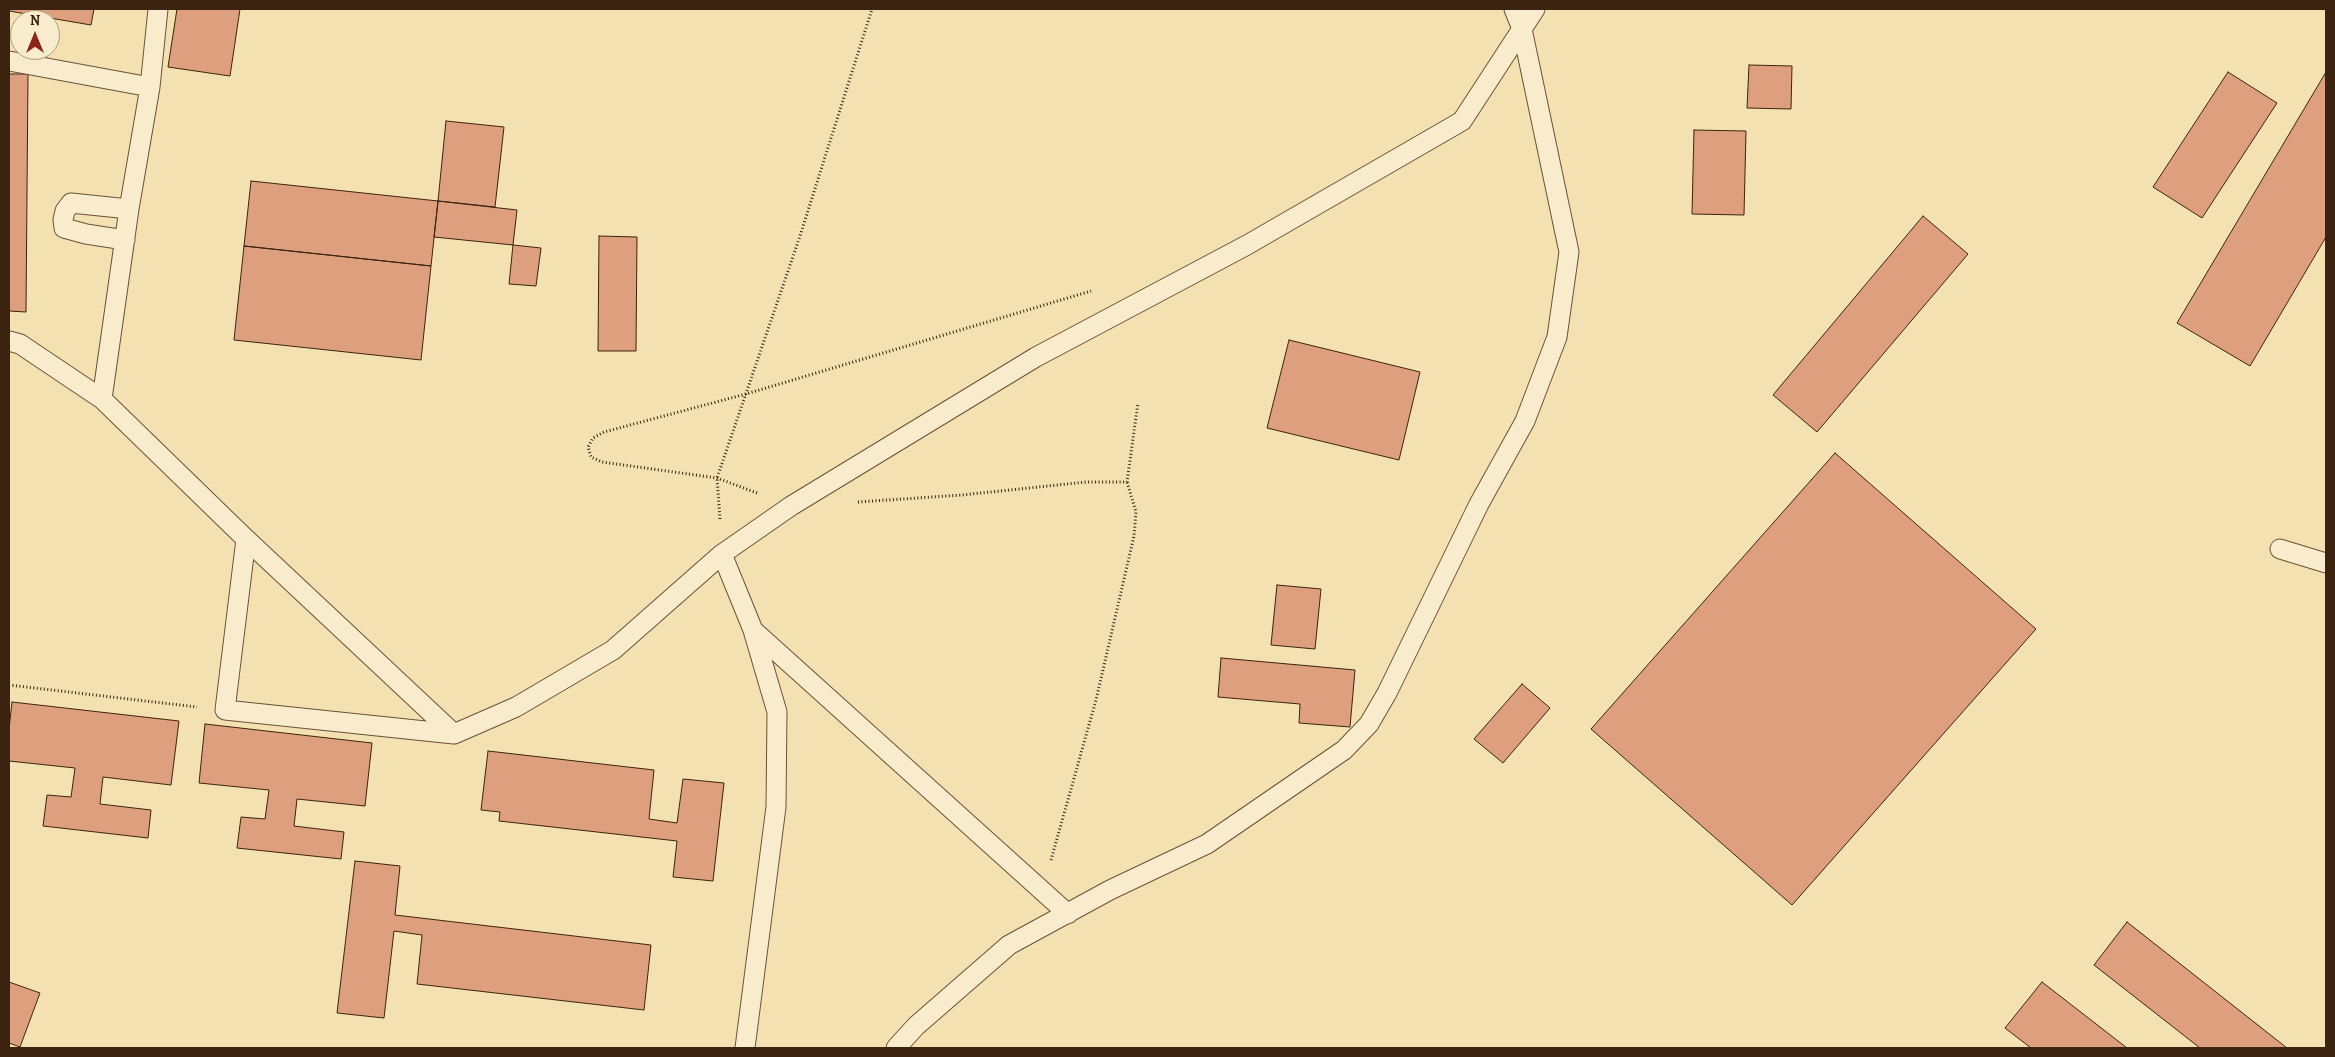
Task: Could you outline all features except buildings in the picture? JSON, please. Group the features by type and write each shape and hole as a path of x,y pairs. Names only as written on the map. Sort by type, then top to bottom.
{"lane":[{"path":"102,399 129,209 150,87 158,9"},
{"path":"896,1048 916,1026 1009,945 1110,890 1207,844 1344,750 1369,724 1387,693 1479,504 1525,421 1557,337 1569,252 1522,29 1514,9"},
{"path":"246,539 225,710 454,734 516,707 613,650 722,554 791,506 1036,357 1247,245 1462,121 1535,9"},
{"path":"9,61 150,87"},
{"path":"125,240 86,234 64,228 62,220 65,211 72,203 129,209"},
{"path":"9,341 20,344 102,399 246,539 454,734"},
{"path":"2280,549 2326,562"},
{"path":"722,554 753,630 777,712 776,807 745,1048"},
{"path":"753,630 1068,914"}],"path":[{"path":"722,554 717,478 799,239 872,9"},
{"path":"1042,892 1096,700 1134,536 1136,512 1127,482"},
{"path":"9,685 225,710"}]}
